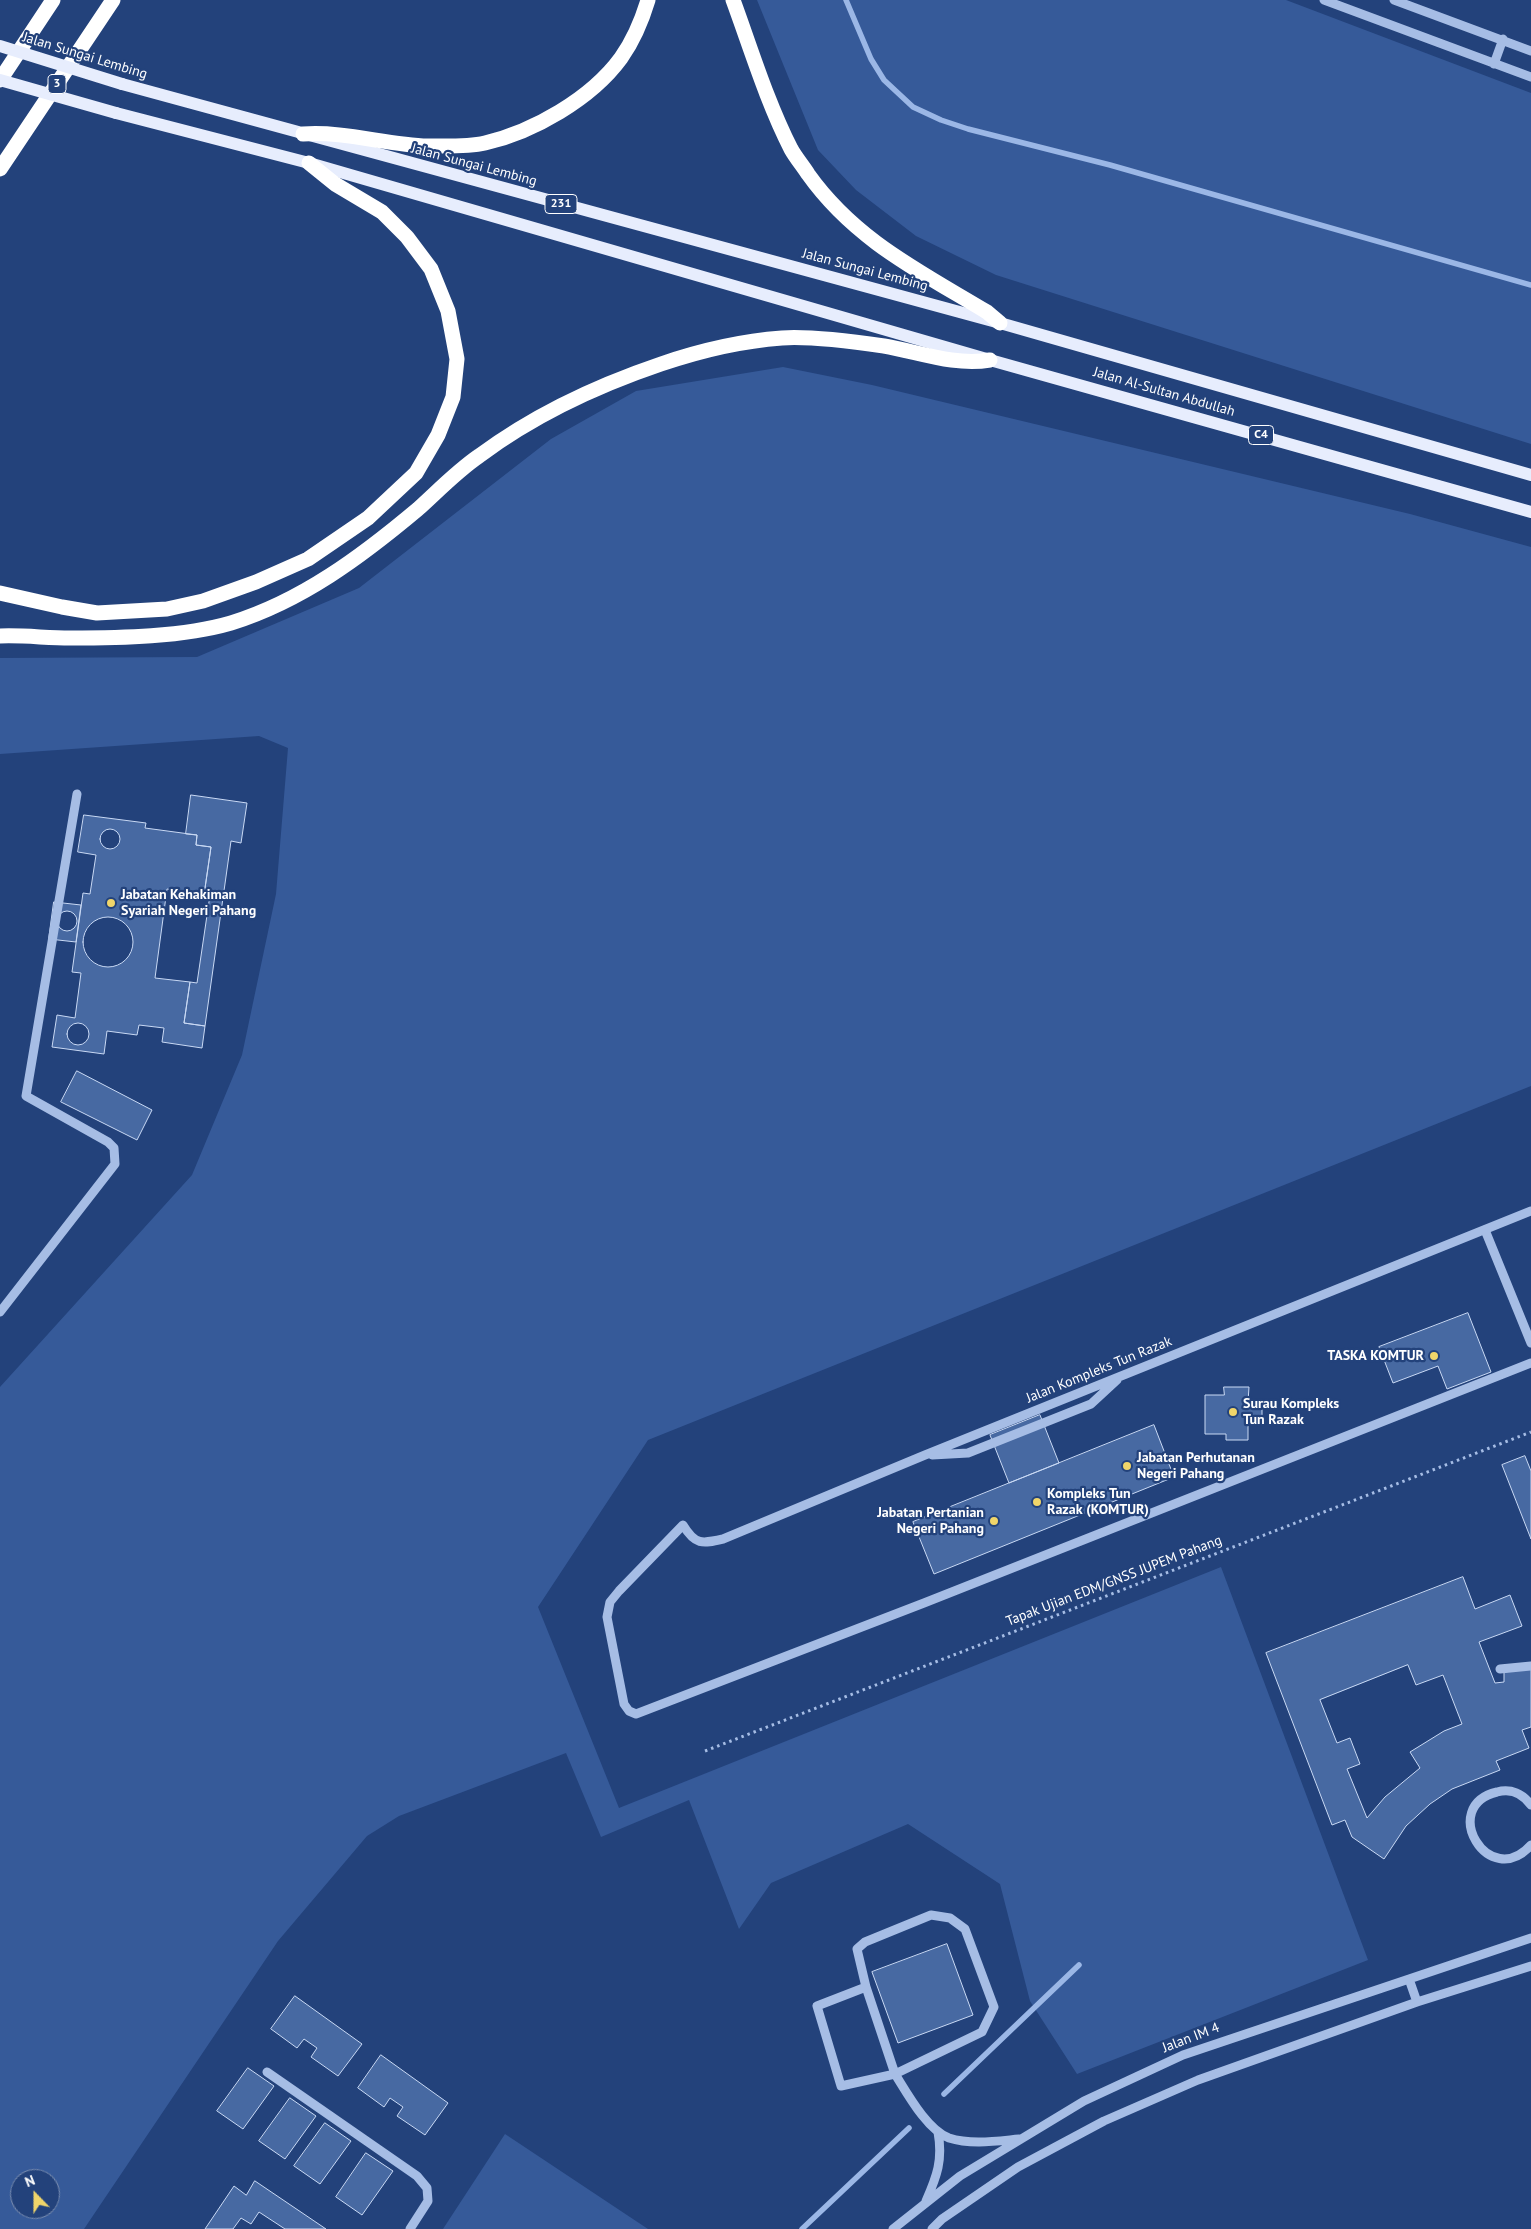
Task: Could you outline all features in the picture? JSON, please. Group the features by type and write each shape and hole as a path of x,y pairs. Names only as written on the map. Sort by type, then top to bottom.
{"highway":[{"path":"0,80 53,0"},
{"name":"3","path":"0,169 113,0"},
{"path":"303,134 332,133 426,146 483,144 533,127 584,96 620,58 643,17 648,0"},
{"path":"733,0 769,97 792,150 824,196 855,227 886,251 987,312 1000,322"},
{"path":"0,593 62,607 106,613 167,609 203,601 256,582 308,559 368,518 416,473 438,435 453,396 457,359 446,304 431,269 407,237 382,212 335,184 309,163"},
{"path":"0,636 21,635 76,638 174,633 230,623 283,602 343,569 390,533 476,458 507,436 539,416 596,388 663,363 750,342 785,338 882,346 970,362 990,360"}],"main road":[{"name":"Jalan Sungai Lembing","path":"0,46 122,84 303,134 1000,322"},
{"name":"231","path":"0,80 116,113 309,163 990,360"},
{"name":"Jalan Al-Sultan Abdullah","path":"1000,322 1531,475"},
{"name":"Jalan Al-Sultan Abdullah","path":"990,360 1531,512"}],"street":[{"path":"1324,0 1531,77"},
{"path":"1394,0 1531,50"},
{"path":"1494,64 1503,39"},
{"path":"0,1312 115,1164 114,1148 108,1142 26,1096 77,794"},
{"name":"Jalan Kompleks Tun Razak","path":"1531,1211 925,1455 723,1539 704,1544 690,1538 683,1525 610,1602 607,1617 624,1704 629,1711 636,1714 1531,1364"},
{"path":"1485,1230 1529,1332 1531,1343"},
{"path":"925,1455 968,1453 1091,1404 1123,1375"},
{"path":"1500,1669 1531,1666"},
{"path":"1531,1805 1519,1794 1510,1791 1491,1793 1476,1805 1470,1823 1471,1833 1475,1842 1489,1855 1508,1858 1525,1851 1531,1844"},
{"path":"866,1987 816,2006 841,2086 895,2074 982,2032 994,2007 965,1929 950,1918 931,1915 865,1942 857,1949 866,1987 895,2074 914,2104 938,2132 950,2138 967,2140 1021,2139"},
{"name":"Jalan IM 4","path":"893,2229 960,2176 1084,2101 1183,2055 1531,1938"},
{"path":"932,2229 942,2219 1018,2167 1104,2121 1198,2080 1417,2002 1531,1966"},
{"path":"1409,1978 1417,2002"},
{"path":"267,2072 417,2176 428,2188 428,2201 410,2229"},
{"path":"925,2204 937,2174 941,2150 938,2132"}],"path":[{"name":"Tapak Ujian EDM/GNSS JUPEM Pahang","path":"705,1751 1531,1432"}],"shaded area":[{"path":"757,0 1286,0 1531,93 1531,444 996,275 916,236 856,190 818,150"},
{"path":"783,367 872,385 1410,514 1531,547 1531,1086 648,1440 538,1607 619,1808 1221,1567 1368,1960 1077,2074 1030,2001 1000,1884 908,1824 771,1883 739,1929 689,1800 601,1837 566,1753 399,1816 367,1836 278,1941 84,2229 0,2229 0,1387 192,1175 242,1055 276,894 288,748 259,736 0,754 0,658 197,657 359,588 551,439 636,391"},
{"path":"505,2134 648,2229 443,2229"}],"building":[{"path":"191,795 247,803 241,843 231,841 205,1026 184,1023 190,982 197,983 210,895 204,895 211,847 196,845 197,835 186,834"},
{"path":"84,815 146,823 145,828 197,835 196,845 211,847 204,895 167,889 155,978 190,982 184,1023 205,1026 202,1048 162,1042 164,1028 139,1025 137,1035 107,1031 104,1054 52,1047 57,1015 75,1018 81,973 72,972 83,893 90,894 96,855 78,852"},
{"path":"110,829 117,832 120,839 117,846 110,849 103,846 100,839 103,832"},
{"path":"54,902 81,905 76,942 49,939"},
{"path":"67,911 74,914 77,921 74,928 67,931 60,928 57,921 60,914"},
{"path":"108,917 118,919 126,924 131,932 133,942 131,952 126,960 118,965 108,967 98,965 90,960 85,952 83,942 85,932 90,924 98,919"},
{"path":"78,1023 88,1030 89,1034 82,1044 78,1045 68,1038 67,1034 74,1024"},
{"path":"77,1071 152,1110 137,1140 61,1102"},
{"name":"TASKA KOMTUR","path":"1468,1313 1491,1372 1447,1389 1438,1366 1393,1383 1379,1347"},
{"name":"Surau Kompleks Tun Razak","path":"1224,1387 1249,1387 1248,1402 1262,1401 1262,1422 1248,1422 1248,1440 1226,1440 1226,1434 1205,1434 1205,1395 1224,1395"},
{"path":"1040,1415 1059,1463 1009,1483 990,1435"},
{"name":"Kompleks Tun Razak (KOMTUR)","path":"1154,1425 1174,1477 934,1574 913,1522"},
{"path":"1525,1456 1531,1471 1531,1539 1502,1465"},
{"path":"1463,1577 1475,1609 1510,1595 1522,1626 1479,1642 1495,1683 1504,1682 1504,1672 1531,1669 1531,1727 1522,1730 1529,1748 1496,1761 1500,1770 1452,1789 1430,1804 1406,1826 1384,1859 1352,1837 1345,1820 1332,1825 1266,1653","holes":["1408,1665 1416,1685 1443,1675 1462,1724 1444,1731 1410,1752 1420,1768 1385,1797 1367,1818 1347,1769 1360,1764 1350,1738 1337,1743 1320,1700"]},
{"path":"947,1944 973,2015 898,2043 872,1972"},
{"path":"295,1996 362,2044 338,2076 311,2057 317,2048 304,2039 297,2048 271,2029"},
{"path":"381,2055 448,2103 425,2135 397,2116 403,2107 390,2098 384,2107 358,2088"},
{"path":"248,2068 274,2086 243,2129 217,2111"},
{"path":"290,2098 316,2116 285,2159 259,2141"},
{"path":"325,2123 351,2141 320,2184 294,2166"},
{"path":"366,2153 393,2171 362,2215 336,2197"},
{"path":"255,2181 326,2229 285,2229 259,2212 251,2224 241,2218 233,2229 205,2229 234,2186 246,2195"}],"waterway":[{"path":"846,0 871,59 884,80 913,107 941,120 968,129 1110,165 1531,285"},
{"path":"944,2094 1079,1965"},
{"path":"802,2229 909,2128"}],"place":[{"name":"Jabatan Kehakiman Syariah Negeri Pahang","path":"111,903"},
{"name":"TASKA KOMTUR","path":"1434,1356"},
{"name":"Surau Kompleks Tun Razak","path":"1233,1412"},
{"name":"Jabatan Perhutanan Negeri Pahang","path":"1127,1466"},
{"name":"Kompleks Tun Razak (KOMTUR)","path":"1037,1502"},
{"name":"Jabatan Pertanian Negeri Pahang","path":"994,1521"}]}
